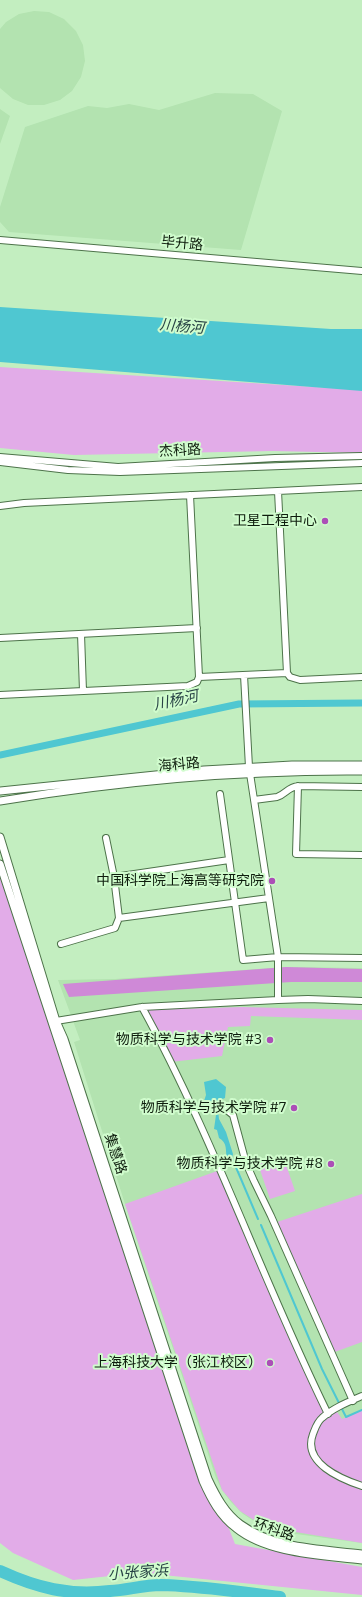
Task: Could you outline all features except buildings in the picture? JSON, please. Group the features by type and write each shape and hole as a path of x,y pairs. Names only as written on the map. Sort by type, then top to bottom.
{"street":[{"name":"毕升路","path":"0,240 362,271"},
{"name":"杰科路","path":"0,457 118,467 233,460 362,456"},
{"name":"杰科路","path":"0,462 68,470 120,472 362,463"},
{"path":"0,506 24,503 362,487"},
{"path":"278,491 288,673 290,677 300,680 362,677"},
{"path":"0,695 188,686 197,682 199,677 190,495"},
{"path":"0,638 197,628"},
{"path":"82,634 83,691"},
{"path":"199,677 288,673"},
{"path":"244,675 250,770 278,957 278,1000"},
{"name":"海科路","path":"0,791 152,774 362,764"},
{"name":"海科路","path":"0,801 117,784 250,770 362,771"},
{"path":"254,800 278,797 290,788 298,786 362,787"},
{"path":"298,786 296,854 362,855"},
{"path":"220,794 243,960 278,957 362,958"},
{"name":"集慧路","path":"0,837 49,993 56,1021 66,1047 206,1480"},
{"path":"61,944 115,928 119,918 114,877 106,838"},
{"path":"114,877 229,860"},
{"name":"集慧路","path":"0,864 206,1480"},
{"path":"119,918 269,898"},
{"path":"56,1021 142,1007 308,999 362,1001"},
{"path":"142,1007 171,1062 220,1170 304,1366 328,1414"},
{"path":"224,1108 233,1115 246,1163 352,1400"},
{"path":"362,1396 336,1408 322,1418 318,1423 311,1440 314,1454 324,1468 331,1473 362,1486"},
{"name":"环科路","path":"206,1480 226,1511 240,1524 260,1536 282,1543 362,1554"},
{"name":"环科路","path":"206,1480 210,1498 222,1515 236,1529 257,1541 280,1549 362,1560"}],"shaded area":[{"path":"34,11 49,12 64,19 76,31 83,45 85,61 81,77 72,91 60,100 44,105 28,105 13,99 0,88 0,29 6,22 19,14"},
{"path":"215,93 253,94 282,111 241,250 9,232 0,222 0,207 25,127 88,106 107,108 129,104 159,110"},
{"path":"0,109 10,116 0,144"},
{"path":"0,367 362,390 362,453 273,451 74,455 0,448"},
{"path":"0,877 40,985 165,1365 235,1544 362,1567 362,1595 163,1575 110,1576 73,1580 13,1553 0,1543"},
{"name":"上海科技大学（张江校区）","path":"286,967 362,968 362,1543 274,1531 243,1514 222,1490 216,1478 125,1204 74,1042 80,1040 58,980 115,979"},
{"path":"286,967 362,969 362,982 291,982 69,997 63,984"},
{"path":"242,1007 362,1010 362,1020 251,1016 250,1026 228,1027 222,1056 171,1062 148,1010"},
{"path":"283,1156 295,1191 270,1199 258,1164"},
{"path":"220,1170 328,1414 335,1409 342,1419 362,1410 362,1543 265,1527 240,1511 222,1490 125,1204"},
{"path":"362,1194 362,1342 332,1353 274,1223"}],"water":[{"path":"0,307 331,329 362,329 362,391 0,362"},
{"path":"216,1079 226,1087 225,1098 220,1100 218,1111 219,1119 226,1132 233,1154 232,1158 227,1159 225,1144 219,1138 217,1130 214,1129 216,1115 214,1109 203,1104 206,1095 204,1082"}],"waterway":[{"name":"川杨河","path":"0,755 239,704 362,703"},
{"path":"232,1158 258,1219"},
{"path":"261,1225 322,1369 346,1417 362,1410"},
{"name":"小张家浜","path":"0,1571 40,1586 67,1591 95,1592 161,1585 236,1591 280,1597"}],"place":[{"name":"卫星工程中心","path":"325,521"},
{"name":"中国科学院上海高等研究院","path":"272,881"},
{"name":"物质科学与技术学院 #3","path":"270,1040"},
{"name":"物质科学与技术学院 #7","path":"294,1108"},
{"name":"物质科学与技术学院 #8","path":"331,1164"},
{"name":"上海科技大学（张江校区）","path":"270,1363"}]}
